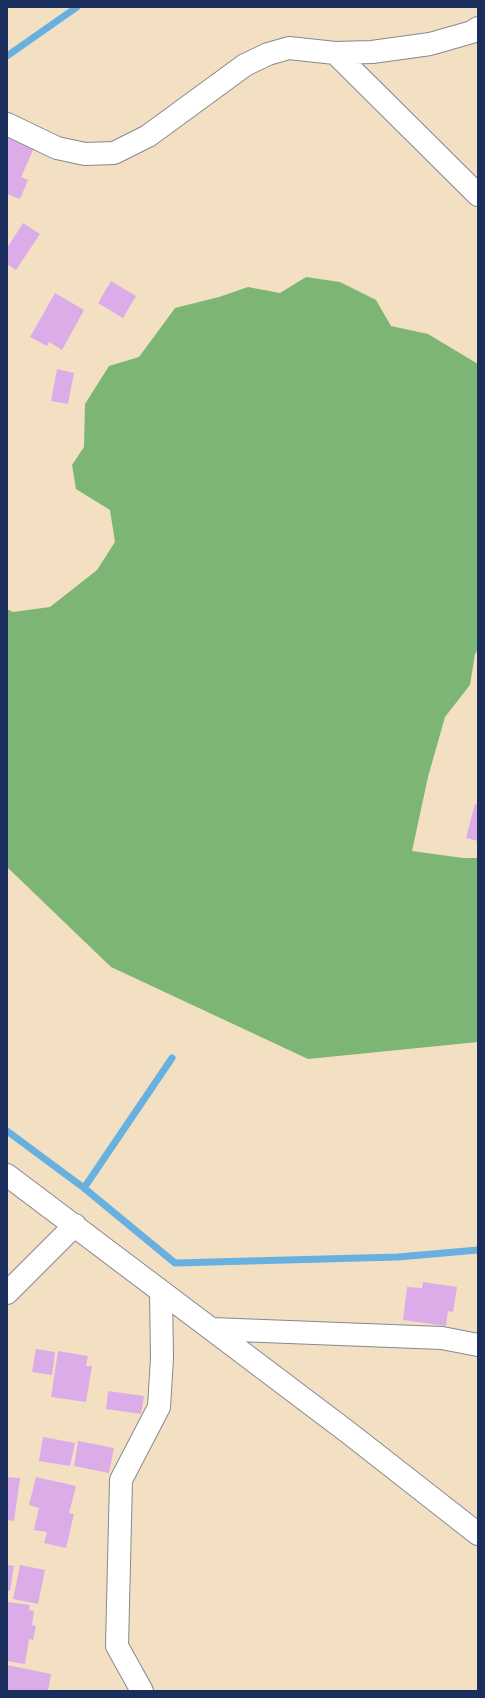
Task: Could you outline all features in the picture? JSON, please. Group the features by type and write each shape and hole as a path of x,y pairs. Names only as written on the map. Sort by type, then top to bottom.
{"street":[{"path":"7,124 58,148 85,154 114,153 148,136 245,65 268,54 289,48 335,53 372,52 430,44 472,32 478,28"},
{"path":"335,53 478,195"},
{"path":"7,1175 349,1433 478,1534"},
{"path":"7,1293 75,1225"},
{"path":"142,1691 117,1646 121,1480 159,1407 162,1358 161,1292"},
{"path":"212,1329 442,1338 478,1345"}],"green space":[{"path":"306,277 340,282 376,300 391,326 428,334 478,364 478,649 475,654 470,685 445,717 428,777 412,851 463,858 478,858 478,1042 308,1059 111,967 7,867 7,609 13,612 50,607 97,570 115,542 110,510 76,489 72,465 84,447 85,404 109,366 139,357 175,308 219,297 248,287 280,293"}],"building":[{"path":"7,137 34,148 21,177 28,180 20,199 7,194"},
{"path":"23,223 40,234 16,270 7,264 7,248"},
{"path":"111,281 136,296 123,318 98,303"},
{"path":"55,293 84,310 62,350 49,342 47,346 30,337"},
{"path":"57,369 74,373 68,404 51,401"},
{"path":"475,804 478,805 478,841 466,838"},
{"path":"423,1282 457,1287 453,1312 448,1311 446,1326 403,1320 407,1287 422,1288"},
{"path":"36,1349 55,1352 52,1375 32,1372"},
{"path":"58,1351 88,1356 86,1366 92,1366 86,1402 51,1397"},
{"path":"108,1391 144,1396 141,1414 106,1409"},
{"path":"43,1437 75,1443 70,1466 39,1461"},
{"path":"78,1441 114,1448 109,1473 74,1466"},
{"path":"7,1477 20,1478 14,1521 7,1520"},
{"path":"36,1477 76,1486 69,1513 74,1514 66,1548 44,1543 47,1532 34,1530 39,1508 29,1505"},
{"path":"7,1565 14,1566 10,1591 7,1590"},
{"path":"20,1565 45,1570 38,1604 13,1599"},
{"path":"7,1602 30,1605 29,1610 34,1611 32,1625 36,1626 33,1640 29,1639 25,1664 7,1661"},
{"path":"7,1665 51,1674 48,1691 7,1691"}],"waterway":[{"path":"7,56 77,7"},
{"path":"172,1058 84,1188 175,1263 398,1257 478,1250"},
{"path":"7,1131 84,1188"}]}
